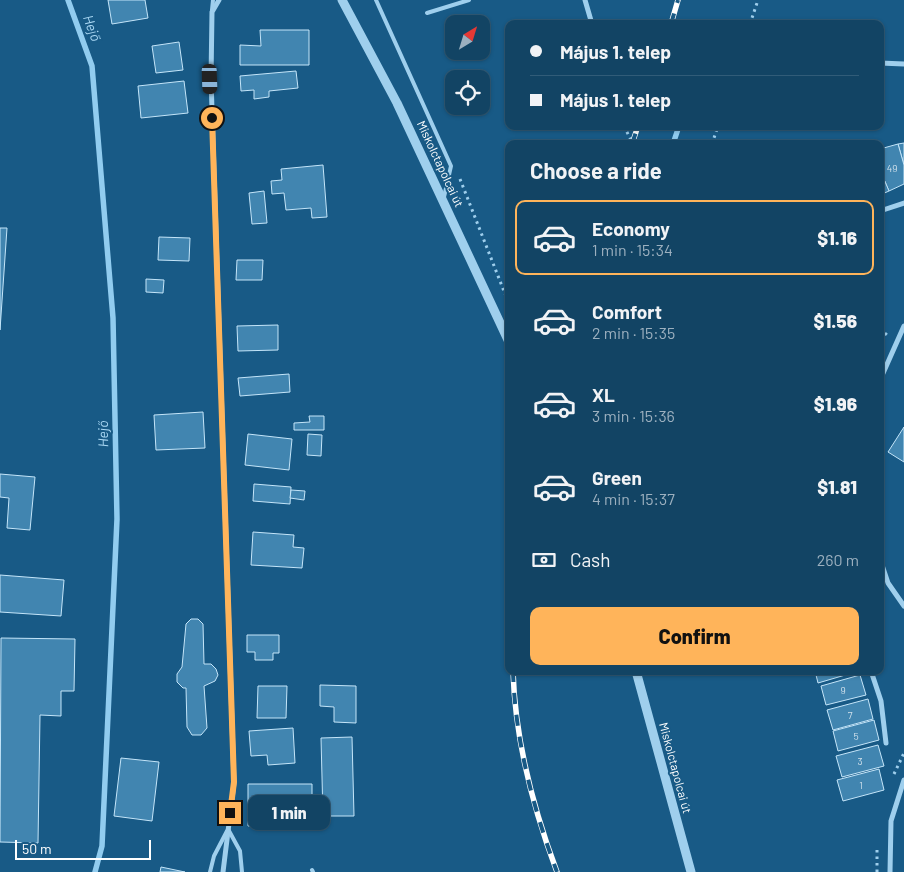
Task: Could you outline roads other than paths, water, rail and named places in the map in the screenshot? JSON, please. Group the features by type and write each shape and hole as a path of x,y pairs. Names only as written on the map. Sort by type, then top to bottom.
{"street":[{"path":"219,0 212,12 210,79 234,782 223,872"},
{"name":"Miskolctapolcai út","path":"342,0 397,103 505,333"},
{"path":"585,0 591,20"},
{"path":"884,63 904,64"},
{"path":"884,210 904,203"},
{"path":"884,371 904,326"},
{"path":"884,571 888,583 904,606"},
{"name":"Miskolctapolcai út","path":"637,675 691,872"},
{"path":"872,675 882,702 886,743"},
{"path":"890,872 892,821 899,791 904,780"}],"lane":[{"path":"212,0 212,12"},
{"path":"376,0 451,166 444,200"},
{"path":"427,13 468,0"},
{"path":"210,872 214,856 228,829"},
{"path":"228,829 240,851 242,872"}],"waterway":[{"name":"Hejő","path":"68,0 92,66 113,318 117,519 102,846 95,872"},
{"path":"674,140 678,130"}],"railway":[{"path":"672,20 678,0"},
{"path":"633,140 637,130"},
{"path":"513,675 514,697 521,748 540,823 557,872"}]}
